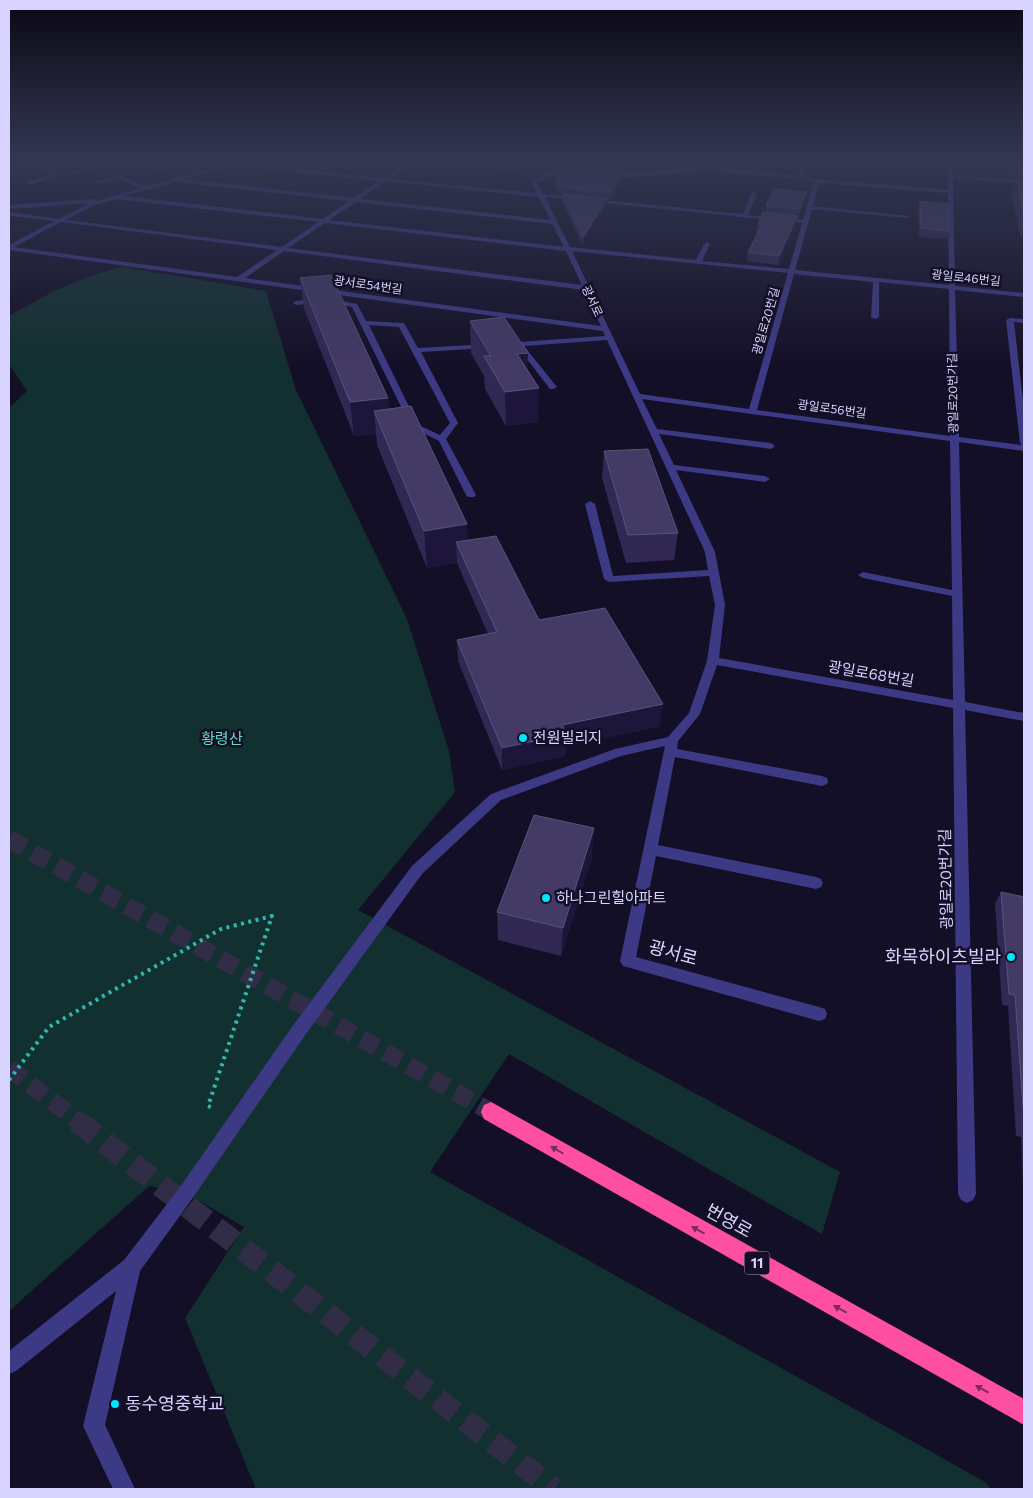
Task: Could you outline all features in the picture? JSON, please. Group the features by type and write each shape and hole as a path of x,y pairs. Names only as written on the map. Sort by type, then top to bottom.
{"highway":[{"name":"번영로","path":"490,1112 1024,1413"}],"street":[{"path":"9,240 29,230"},
{"path":"9,248 43,230"},
{"path":"124,230 586,288"},
{"path":"239,278 311,230"},
{"name":"광일로46번길","path":"402,230 1002,295 1024,295"},
{"name":"광서로","path":"558,230 710,552 720,605 712,661 694,714 671,746 628,961 818,1014"},
{"name":"광일로20번길","path":"752,411 802,230"},
{"name":"광일로20번가길","path":"950,230 967,1194"},
{"path":"698,262 706,244"},
{"name":"광서로54번길","path":"9,248 605,329"},
{"path":"875,317 876,280"},
{"path":"296,303 327,300 355,305 415,426 442,439 471,495"},
{"path":"1024,321 1010,320 1024,443"},
{"path":"365,323 401,325 454,423 442,439"},
{"path":"500,345 609,338"},
{"path":"519,344 553,387"},
{"path":"416,350 491,346"},
{"name":"광일로56번길","path":"637,396 1024,448"},
{"path":"653,431 770,446"},
{"path":"670,467 765,479"},
{"path":"590,504 609,580 714,573"},
{"path":"863,575 956,594"},
{"name":"광일로68번길","path":"712,661 1024,717"},
{"path":"9,1364 131,1267 300,1029 417,870 496,797 619,752 671,746 822,781"},
{"path":"650,849 816,883"},
{"path":"124,1489 94,1426 131,1267"}],"path":[{"path":"9,1080 49,1027 221,929 272,916 208,1106 239,1117"}],"green space":[{"name":"황령산","path":"122,267 266,291 296,390 407,619 449,751 455,792 358,910 840,1172 822,1234 509,1054 430,1172 987,1483 991,1489 256,1489 185,1318 244,1227 186,1193 149,1186 9,1311 9,408 27,391 9,364 9,316 54,291 90,276"}],"building":[{"path":"580,230 587,230 583,237"},
{"path":"759,230 791,230 779,256 748,252"},
{"path":"331,275 388,398 350,402 300,278"},
{"path":"504,317 528,353 517,354 539,388 505,392 484,356 491,356 470,321"},
{"path":"411,406 467,524 424,531 374,411"},
{"path":"648,449 678,533 628,535 604,451"},
{"path":"496,536 539,620 605,608 663,704 562,725 567,734 502,748 457,640 497,632 456,542"},
{"name":"하나그린힐아파트","path":"534,815 594,828 563,928 497,912"},
{"name":"화목하이츠빌라","path":"1001,892 1024,897 1024,1119 1015,995 1009,994"}],"tunnel":[{"path":"9,839 491,1112"},
{"path":"9,1068 79,1122"},
{"path":"77,1121 554,1489"}],"place":[{"name":"전원빌리지","path":"523,738"},
{"name":"하나그린힐아파트","path":"546,898"},
{"name":"화목하이츠빌라","path":"1011,957"},
{"name":"동수영중학교","path":"115,1404"}]}
